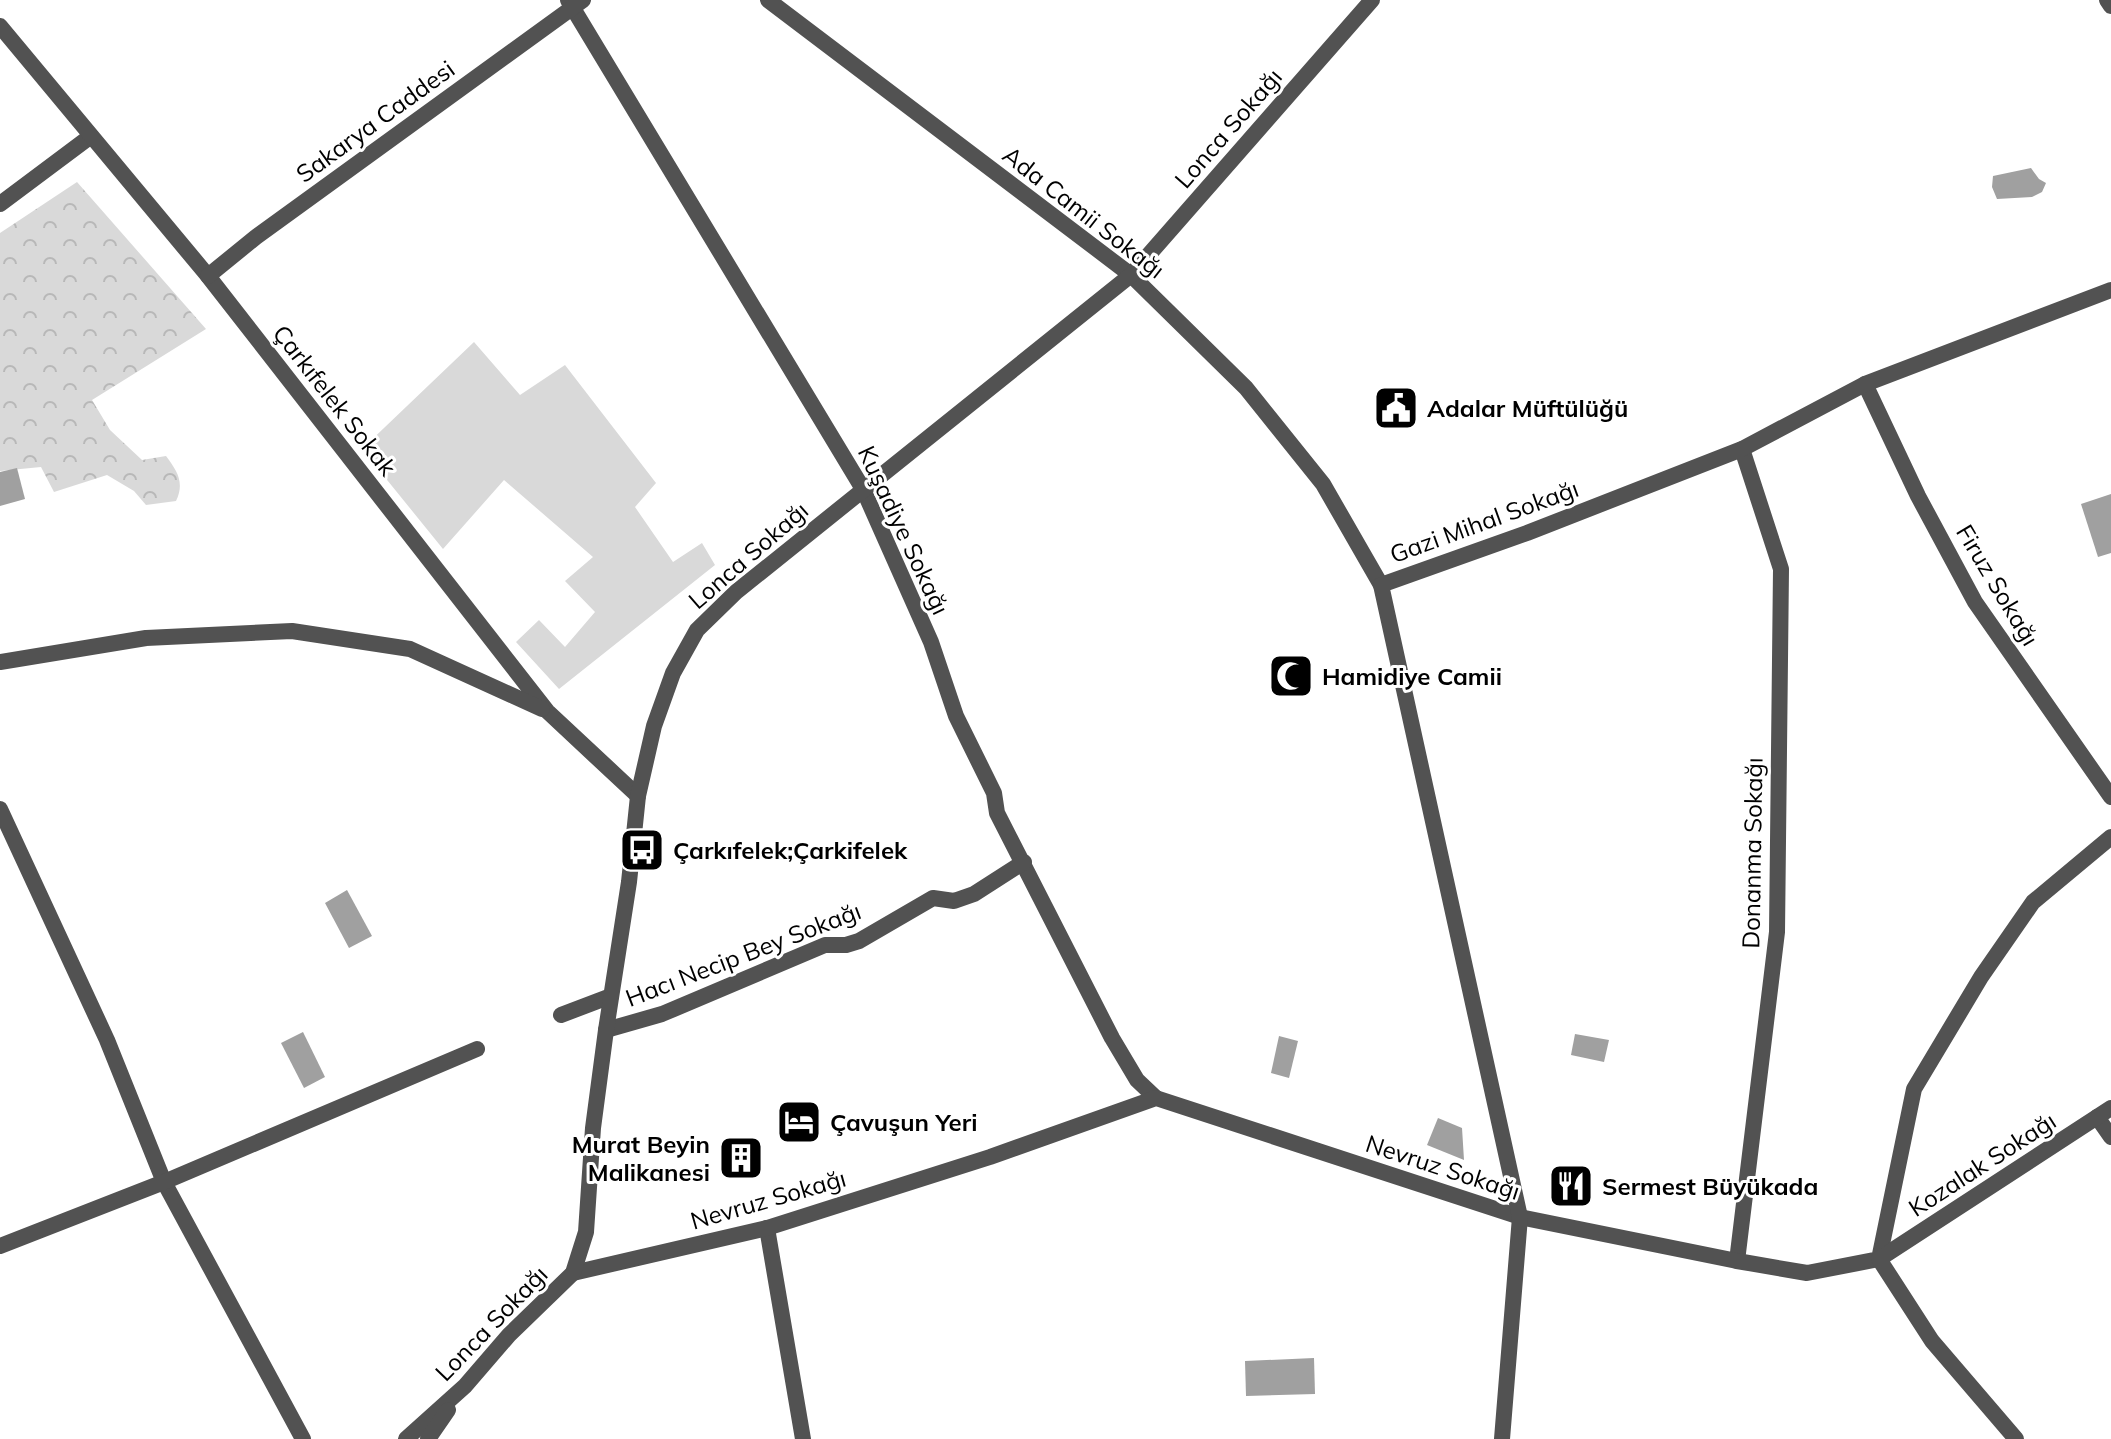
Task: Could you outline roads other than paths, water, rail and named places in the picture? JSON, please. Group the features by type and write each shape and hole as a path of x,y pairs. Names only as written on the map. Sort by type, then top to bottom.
{"street":[{"name":"Ada Camii Sokağı","path":"768,0 1131,275 1246,388 1323,484 1381,585"},
{"name":"Lonca Sokağı","path":"406,1439 465,1386 509,1335 573,1273 586,1232 593,1128 629,882 638,796 654,726 673,673 697,630 736,592 1131,275 1372,0"},
{"path":"2107,0 2111,6"},
{"name":"Sakarya Caddesi","path":"208,276 256,237 574,3"},
{"name":"Kuşadiye Sokağı","path":"574,3 863,489 931,642 956,716 994,793 997,813 1112,1038 1137,1080 1156,1098"},
{"name":"Çarkıfelek Sokak","path":"0,26 208,276 547,711 638,796"},
{"path":"0,204 91,136"},
{"name":"Gazi Mihal Sokağı","path":"1502,1439 1520,1217 1381,585 1527,533 1742,449 1865,384 2111,290"},
{"name":"Firuz Sokağı","path":"1865,384 1918,496 1975,602 2111,797"},
{"name":"Donanma Sokağı","path":"1737,1261 1777,932 1781,569 1742,449"},
{"path":"0,662 146,638 292,631 410,649 547,711"},
{"path":"0,809 107,1040 164,1182 303,1439"},
{"path":"2016,1439 1932,1341 1879,1259 1914,1089 1981,977 2033,902 2111,837"},
{"name":"Hacı Necip Bey Sokağı","path":"606,1030 662,1014 825,945 846,945 859,941 933,898 954,901 974,894 1024,862"},
{"path":"561,1015 611,996"},
{"path":"0,1246 164,1182 477,1049"},
{"name":"Nevruz Sokağı","path":"573,1273 767,1228 990,1157 1156,1098 1520,1217 1807,1273 1879,1259"},
{"path":"2104,1113 2111,1137"},
{"name":"Kozalak Sokağı","path":"1879,1259 2104,1113"},
{"path":"767,1228 803,1439"},
{"path":"428,1439 465,1386"}],"place":[{"name":"Adalar Müftülüğü","path":"1396,408"},
{"name":"Hamidiye Camii","path":"1291,676"},
{"name":"Çarkıfelek;Çarkifelek","path":"642,850"},
{"name":"Çavuşun Yeri","path":"799,1122"},
{"name":"Murat Beyin Malikanesi","path":"741,1158"},
{"name":"Sermest Büyükada","path":"1571,1186"}]}
